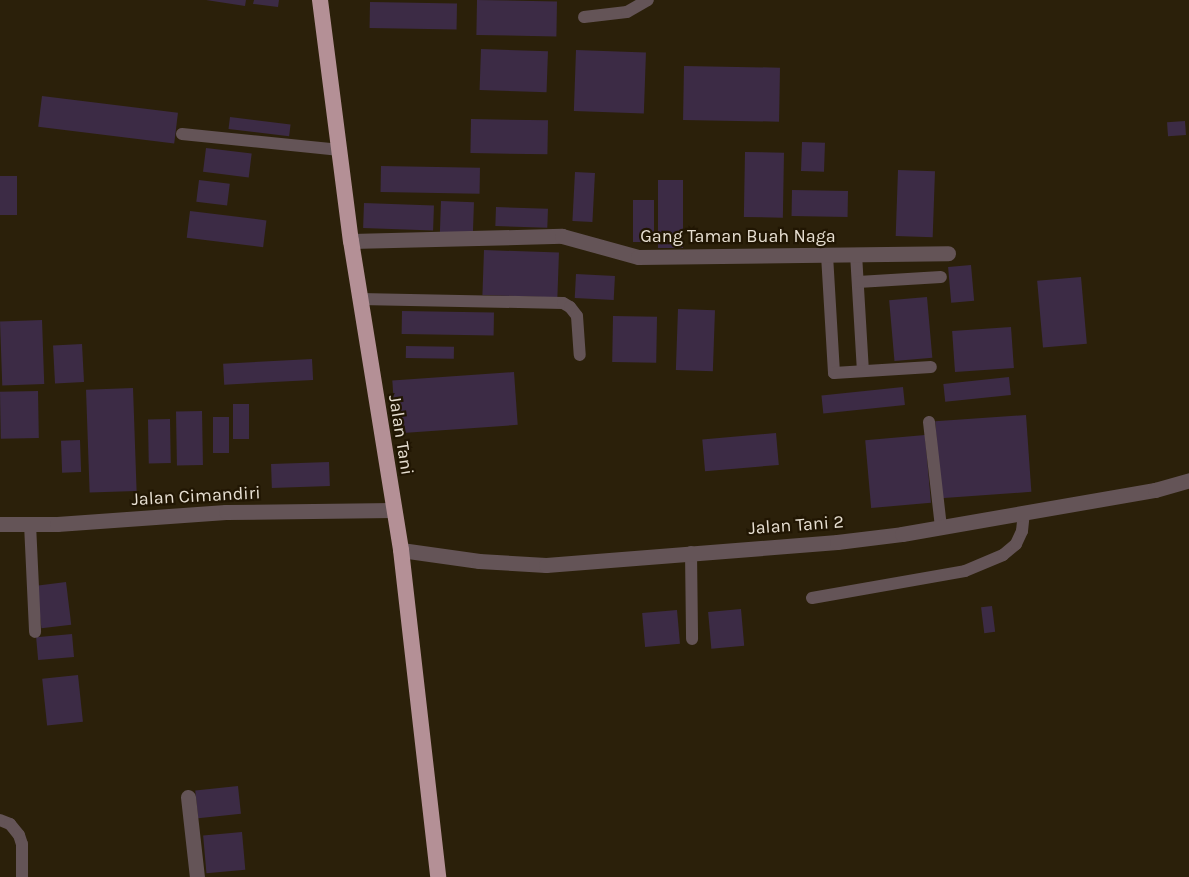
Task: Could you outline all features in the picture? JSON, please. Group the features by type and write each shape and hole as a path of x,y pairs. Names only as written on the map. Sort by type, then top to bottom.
{"highway":[{"name":"Jalan Tani","path":"320,0 351,241 401,550 438,877"}],"street":[{"name":"Gang Taman Buah Naga","path":"351,241 562,236 638,257 948,253"},
{"name":"Jalan Tani 2","path":"401,550 479,561 546,565 837,542 941,527 1155,490 1189,480"},
{"name":"Jalan Cimandiri","path":"0,524 226,512 393,510"},
{"path":"188,797 197,877"}],"lane":[{"path":"584,17 627,12 648,0"},
{"path":"182,134 340,150"},
{"path":"856,254 863,371"},
{"path":"827,255 834,373 931,367"},
{"path":"858,282 941,277"},
{"path":"360,299 563,303 570,307 577,316 580,355"},
{"path":"929,422 941,527"},
{"path":"812,598 965,571 1003,555 1016,544 1022,531 1024,512"},
{"path":"30,524 35,632"},
{"path":"691,552 692,639"},
{"path":"0,820 10,824 19,835 22,844 22,877"}],"building":[{"path":"206,0 246,0 245,6"},
{"path":"254,0 279,0 278,7 253,4"},
{"path":"477,0 557,1 556,36 476,35"},
{"path":"370,2 457,4 457,30 370,28"},
{"path":"481,49 548,51 547,92 480,90"},
{"path":"576,50 646,52 644,113 574,111"},
{"path":"684,66 780,68 779,122 683,120"},
{"path":"42,96 178,113 174,143 38,127"},
{"path":"230,117 291,124 289,136 229,129"},
{"path":"471,119 548,120 547,154 470,153"},
{"path":"1185,121 1186,135 1168,136 1167,122"},
{"path":"802,142 825,143 824,172 801,171"},
{"path":"206,148 252,154 249,177 203,172"},
{"path":"745,152 784,153 783,218 744,217"},
{"path":"381,166 480,168 480,194 381,192"},
{"path":"898,170 935,171 933,237 896,236"},
{"path":"575,172 595,173 592,222 572,221"},
{"path":"0,176 17,176 17,215 0,215"},
{"path":"199,180 230,184 227,206 196,202"},
{"path":"658,180 683,180 683,248 658,248"},
{"path":"792,190 848,191 848,217 792,216"},
{"path":"633,200 654,200 654,242 633,242"},
{"path":"441,201 474,202 473,235 440,234"},
{"path":"364,203 434,205 433,230 363,228"},
{"path":"496,207 548,209 547,228 495,226"},
{"path":"190,211 266,220 263,247 187,238"},
{"path":"484,250 559,253 557,298 482,295"},
{"path":"971,265 974,301 951,303 948,267"},
{"path":"576,274 615,276 614,300 575,298"},
{"path":"1081,277 1087,344 1043,348 1037,281"},
{"path":"927,297 932,358 894,361 889,300"},
{"path":"678,309 715,310 713,371 676,370"},
{"path":"402,311 494,313 494,336 402,334"},
{"path":"613,316 657,317 656,363 612,362"},
{"path":"42,320 44,384 2,385 0,321"},
{"path":"1011,327 1014,368 955,372 952,331"},
{"path":"82,344 84,382 55,383 53,346"},
{"path":"406,346 454,347 454,359 406,358"},
{"path":"312,359 313,380 224,385 223,364"},
{"path":"514,372 518,425 396,433 392,381"},
{"path":"1009,377 1011,395 945,402 943,384"},
{"path":"903,387 905,405 823,413 821,396"},
{"path":"133,388 137,491 90,493 86,390"},
{"path":"38,391 39,438 1,439 0,392"},
{"path":"233,404 249,404 249,439 233,439"},
{"path":"176,411 202,411 203,465 177,465"},
{"path":"1026,415 1031,492 941,498 935,421"},
{"path":"213,417 229,417 229,453 213,453"},
{"path":"148,419 170,419 171,463 149,463"},
{"path":"776,433 779,465 705,471 702,439"},
{"path":"925,435 931,503 871,508 865,440"},
{"path":"80,440 81,472 62,473 61,441"},
{"path":"329,462 330,486 272,488 271,464"},
{"path":"66,582 71,625 41,628 36,586"},
{"path":"992,606 995,632 984,633 981,607"},
{"path":"741,609 744,646 711,649 708,612"},
{"path":"677,610 680,644 645,647 642,613"},
{"path":"72,634 74,657 38,660 36,637"},
{"path":"78,675 83,722 47,726 42,679"},
{"path":"238,786 241,814 198,818 195,790"},
{"path":"242,832 245,870 206,873 203,835"}]}
